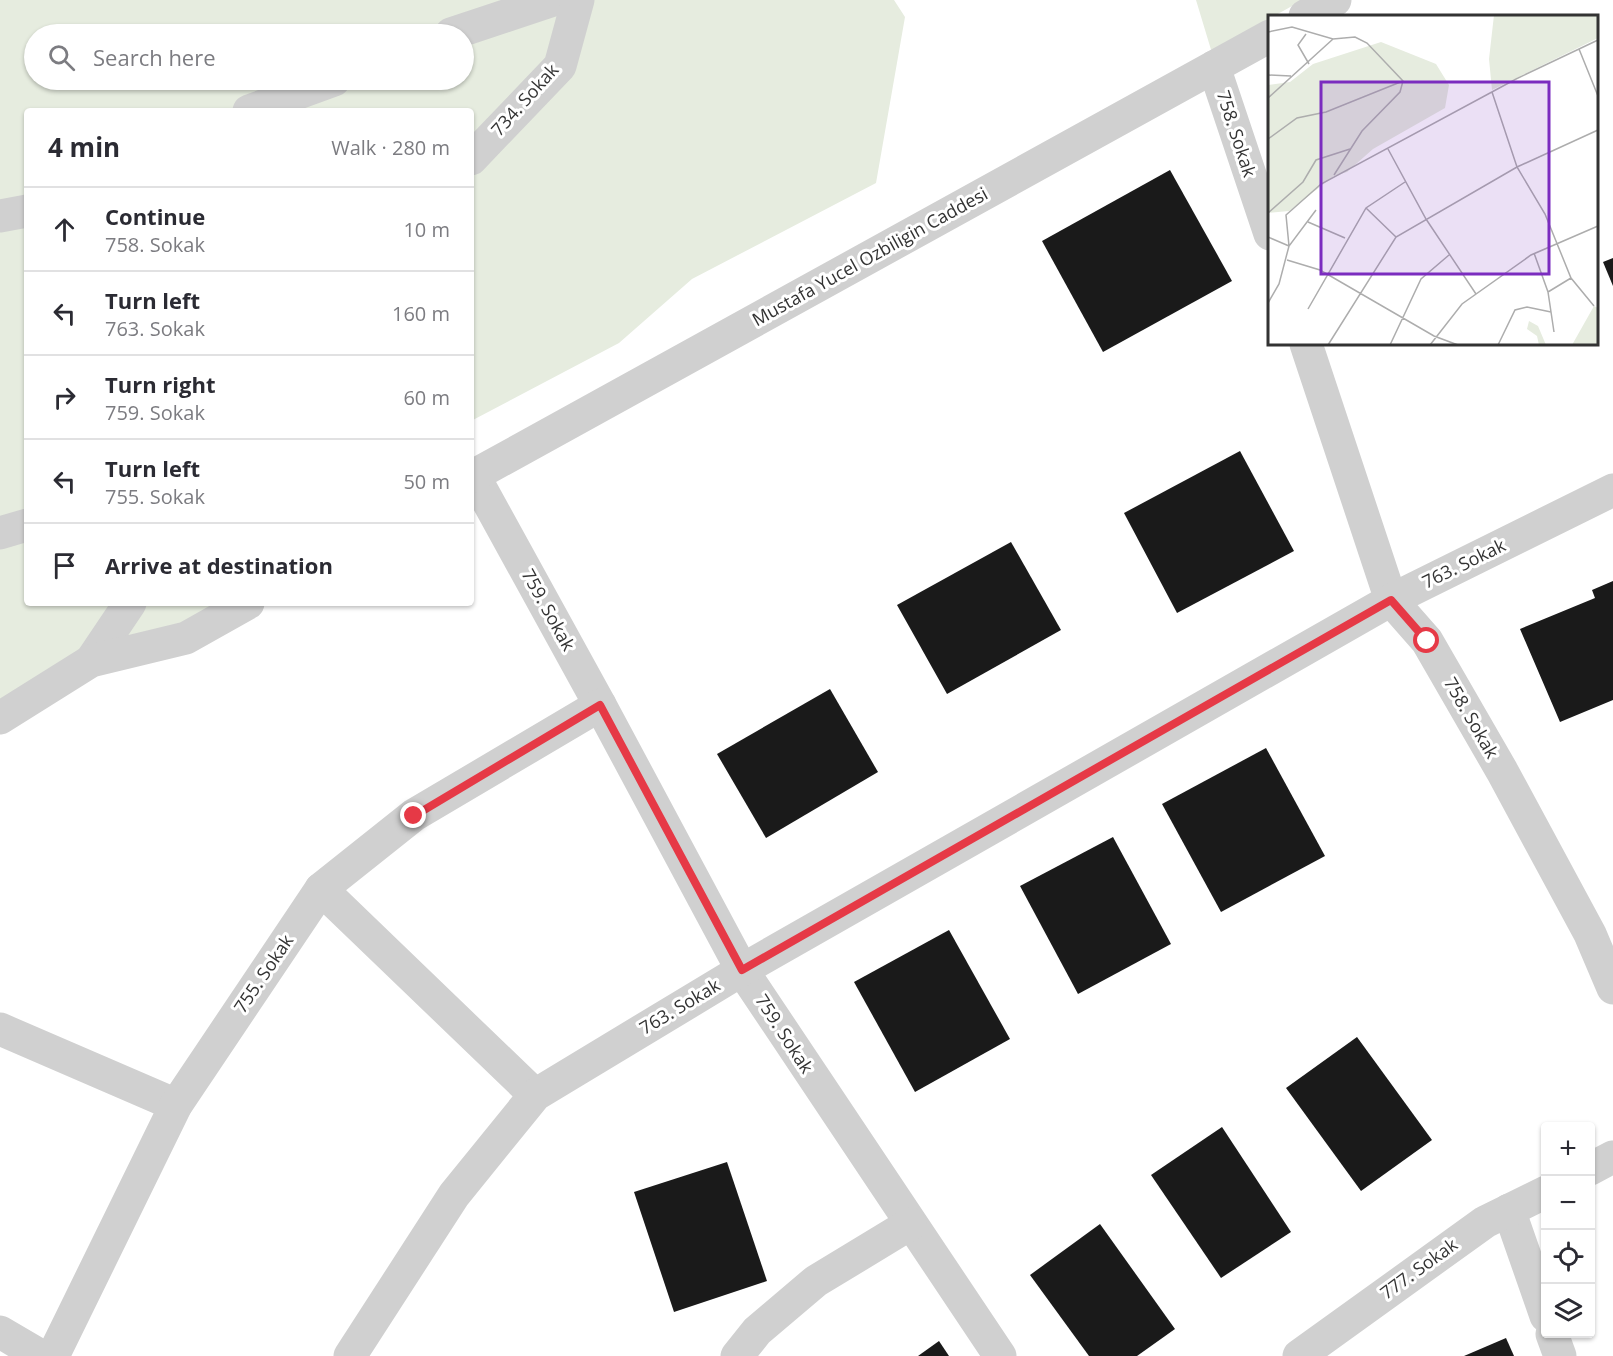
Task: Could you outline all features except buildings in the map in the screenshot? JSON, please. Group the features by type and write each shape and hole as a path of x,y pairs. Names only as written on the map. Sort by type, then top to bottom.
{"street":[{"path":"474,27 553,0"},
{"name":"734. Sokak","path":"474,156 560,66 578,0"},
{"path":"1307,15 1335,0"},
{"name":"Mustafa Yucel Ozbiligin Caddesi","path":"474,475 1268,37"},
{"name":"758. Sokak","path":"1214,67 1268,231"},
{"path":"257,108 307,90"},
{"path":"0,216 24,212"},
{"name":"758. Sokak","path":"1306,345 1391,600 1427,641 1502,771 1590,934 1613,988"},
{"name":"759. Sokak","path":"474,480 600,705 742,970 1000,1356"},
{"name":"763. Sokak","path":"350,1356 454,1195 535,1095 742,970 1391,600 1613,490"},
{"path":"0,533 24,526"},
{"path":"91,661 128,606"},
{"path":"0,718 91,661 186,638 243,606"},
{"name":"755. Sokak","path":"53,1356 176,1105 321,889 414,816 600,705"},
{"path":"321,889 535,1095"},
{"path":"0,1029 176,1105"},
{"path":"1595,1166 1613,1157"},
{"name":"777. Sokak","path":"1299,1356 1485,1222 1541,1194"},
{"path":"1509,1210 1541,1304"},
{"path":"736,1356 757,1331 816,1281 910,1224"},
{"path":"0,1332 41,1356"},
{"path":"1553,1338 1560,1356"}],"shaded area":[{"path":"0,0 894,0 905,17 876,183 692,279 619,343 474,419 474,108 24,108 24,606 220,606 0,718"},
{"path":"1196,0 1303,0 1276,15 1268,15 1268,20 1212,53"}],"route":[{"path":"414,816 600,705 742,970 1391,600 1427,641"}]}
